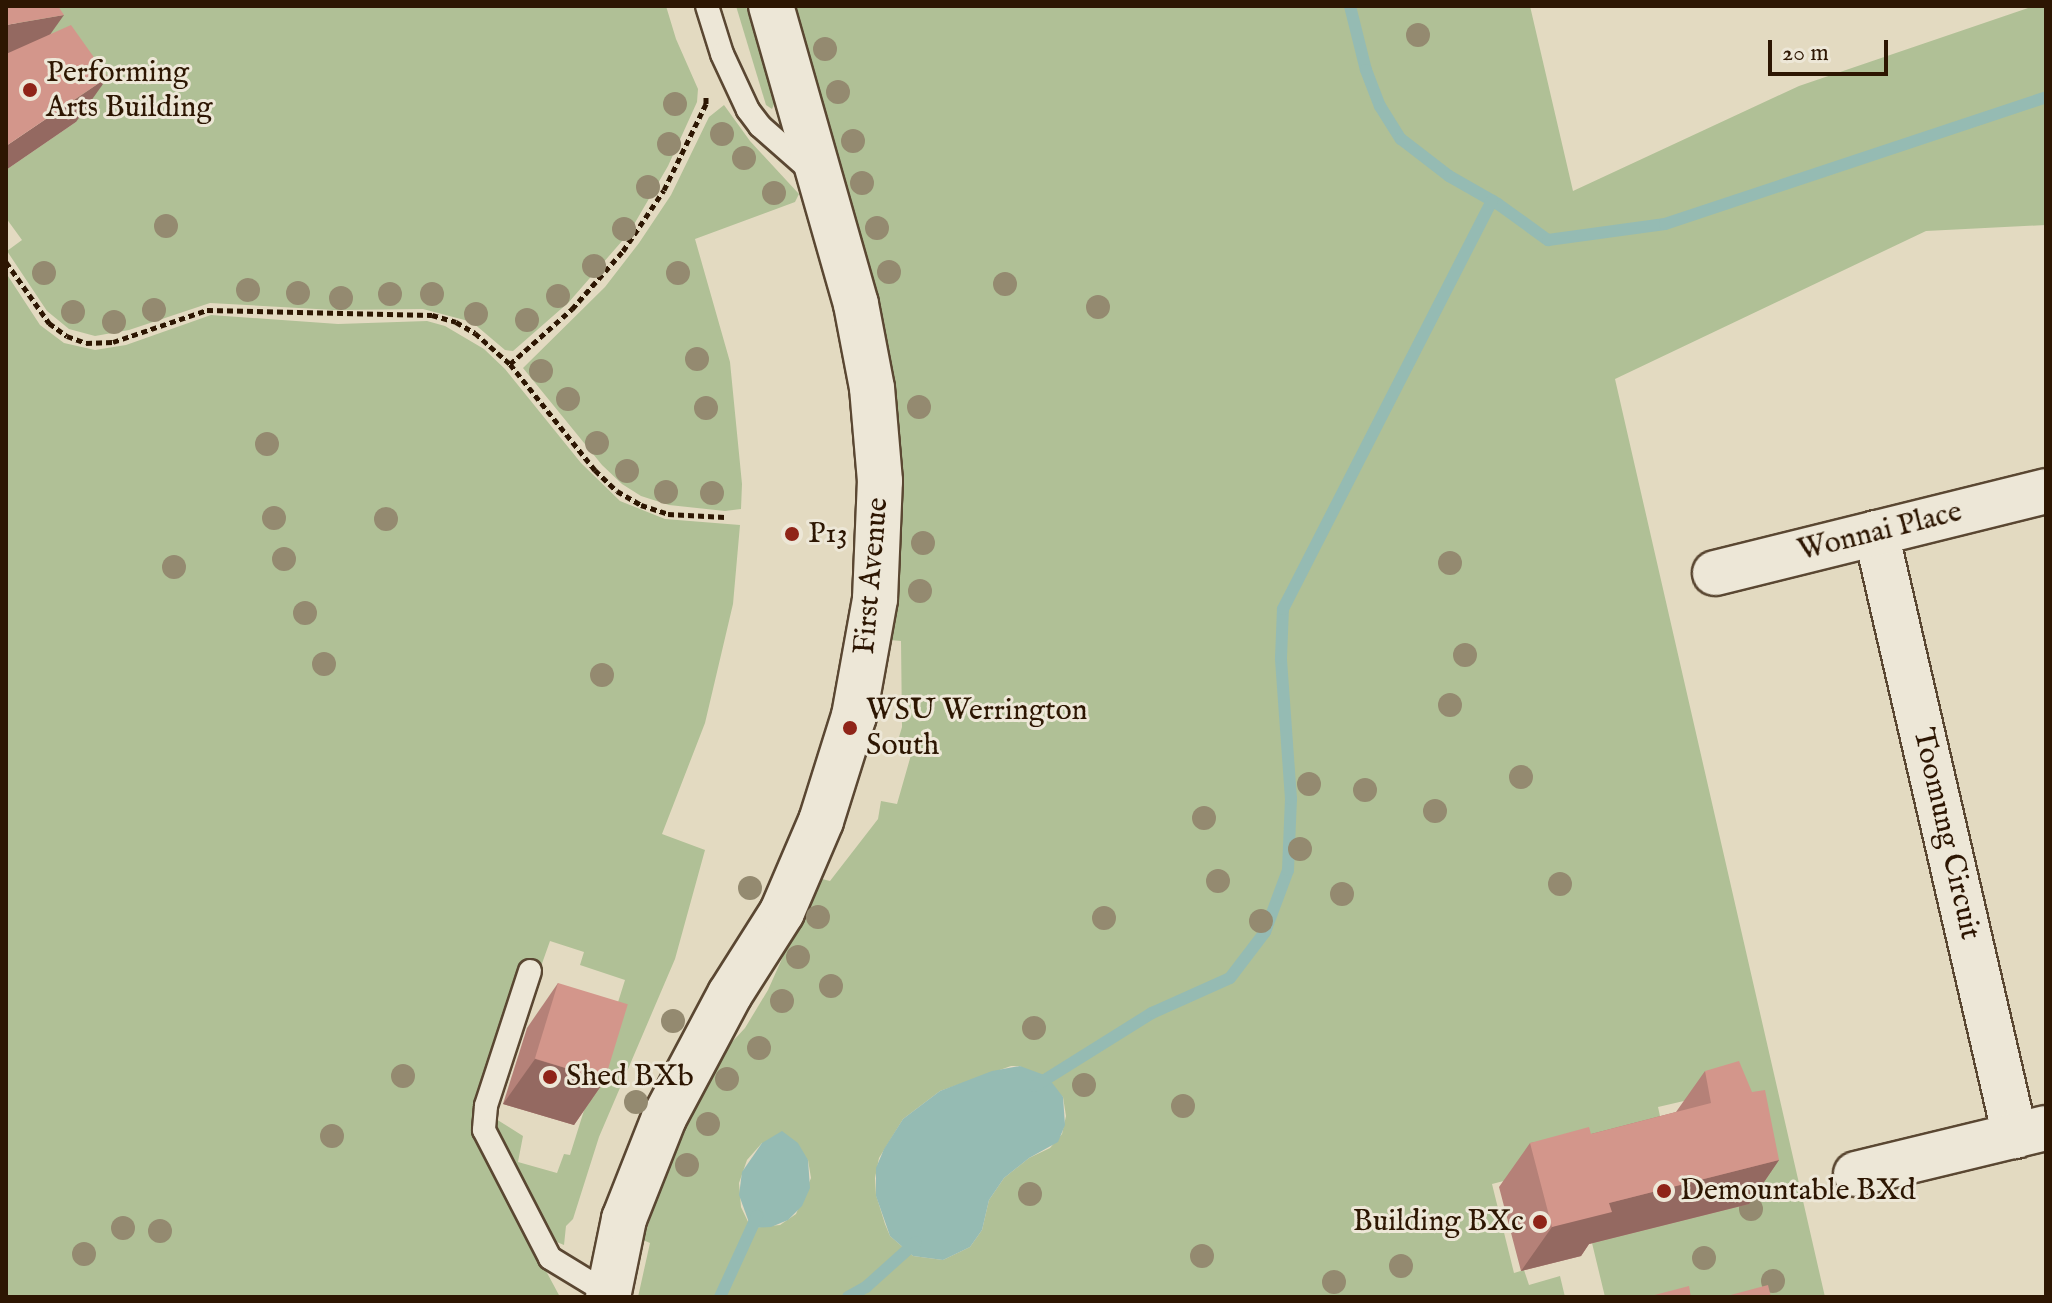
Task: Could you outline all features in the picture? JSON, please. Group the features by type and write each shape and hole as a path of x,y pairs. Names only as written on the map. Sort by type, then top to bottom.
{"street":[{"name":"First Avenue","path":"609,1295 624,1219 664,1118 730,994 782,912 821,821 841,765 865,665 875,599 880,481 872,388 856,304 771,6"},
{"name":"Wonnai Place","path":"1715,573 2046,491"},
{"name":"Toomung Circuit","path":"1856,1174 2030,1132 1876,533"}],"lane":[{"path":"707,6 722,54 754,118 823,182"},
{"path":"530,971 486,1106 484,1130 550,1258 609,1295"}],"path":[{"path":"510,364 572,309 623,251 664,190 706,104 705,89"},
{"path":"6,262 49,323 67,336 86,343 113,342 207,310 432,315 475,333 510,364 595,470 617,491 641,505 668,514 725,517"}],"green space":[{"path":"6,6 666,6 676,39 698,89 697,102 668,166 629,233 569,302 513,351 505,350 472,322 423,309 334,310 210,303 129,330 95,336 69,329 47,311 7,251 22,240 6,218 6,170 76,122"},
{"path":"736,6 746,6 775,102 772,109 766,105"},
{"path":"790,6 1530,6 1573,191 1799,86 2034,6 2046,6 2046,225 1926,231 1615,379 1825,1297 1605,1297 1592,1243 1748,1204 1714,1094 1658,1107 1665,1139 1492,1184 1514,1273 1524,1270 1529,1285 1560,1276 1565,1297 638,1297 650,1243 643,1240 668,1165 720,1055 745,1028 768,990 818,878 830,881 878,819 881,801 897,804 913,748 897,744 902,727 901,641 890,640 896,599 902,471 884,323","holes":["1011,1066 1020,1066 1063,1097 1066,1116 1062,1134 1050,1148 1029,1158 1004,1178 989,1200 982,1230 970,1247 943,1260 913,1256 890,1236 885,1224 876,1195 879,1158 903,1119 940,1091","762,1143 808,1160 811,1178 796,1214 780,1225 751,1228 741,1207 739,1183 747,1160"]},
{"path":"724,105 750,141 799,194 795,202 695,239 730,362 742,484 741,509 725,511 669,505 641,496 622,484 602,465 523,368 605,287 639,243 671,195 709,117"},
{"path":"6,273 40,325 64,343 95,350 126,345 211,315 338,324 427,321 445,326 484,349 505,369 581,463 620,501 665,519 740,525 733,604 705,723 662,834 705,850 675,959 599,1137 573,1219 566,1226 564,1245 552,1240 500,1139 496,1119 523,1136 518,1162 557,1173 564,1154 570,1155 625,980 580,965 584,952 550,941 539,972 523,967 474,1100 485,1157 560,1297 6,1297"}],"water":[{"path":"1020,1066 1047,1076 1063,1097 1065,1125 1058,1142 1029,1158 1004,1178 989,1200 982,1230 970,1247 943,1260 913,1256 890,1236 876,1196 876,1168 884,1149 903,1119 940,1091 992,1071"},
{"path":"782,1131 798,1143 808,1160 810,1188 802,1206 788,1220 771,1227 751,1228 739,1195 742,1172 762,1143"}],"building":[{"path":"6,6 58,6 64,15 6,25"},
{"path":"71,25 108,77 6,146 6,54"},
{"path":"558,983 628,1004 605,1080 535,1059"},
{"path":"1739,1061 1752,1092 1765,1090 1779,1160 1609,1203 1612,1212 1552,1227 1530,1143 1589,1127 1591,1134 1711,1103 1705,1071"},
{"path":"1768,1285 1771,1297 1723,1297"},
{"path":"1689,1286 1691,1297 1647,1297"}],"waterway":[{"path":"1350,6 1366,70 1380,106 1401,139 1449,176 1498,204 1548,240 1665,224 2046,97"},
{"path":"1035,1086 1152,1013 1230,978 1265,932 1288,870 1291,799 1281,658 1283,609 1492,200"},
{"path":"720,1297 757,1216"},
{"path":"848,1297 866,1287 916,1242"}],"place":[{"name":"Performing Arts Building","path":"30,90"},
{"name":"P13","path":"792,534"},
{"name":"WSU Werrington South","path":"850,728"},
{"name":"Shed BXb","path":"550,1077"},
{"name":"Demountable BXd","path":"1664,1191"},
{"name":"Building BXc","path":"1540,1222"}]}
